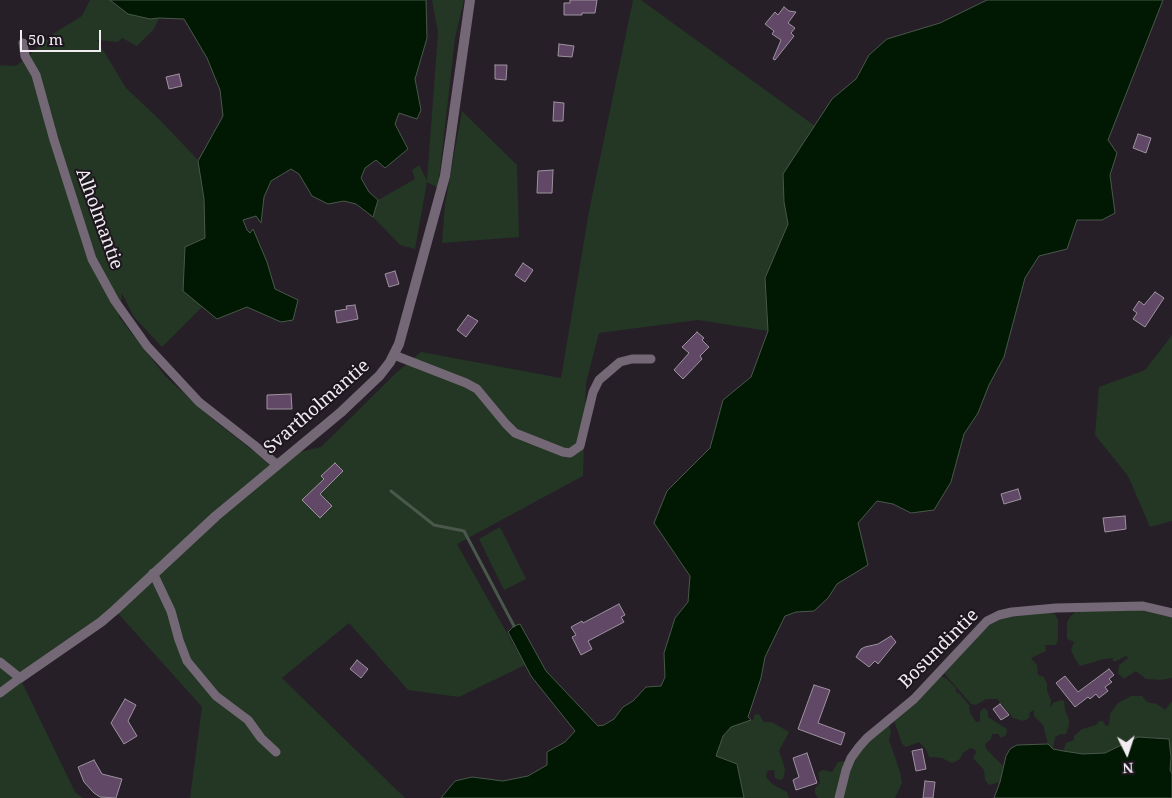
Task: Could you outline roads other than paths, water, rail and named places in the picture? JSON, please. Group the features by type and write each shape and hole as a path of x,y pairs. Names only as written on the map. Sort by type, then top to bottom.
{"street":[{"name":"Svartholmantie","path":"0,693 101,622 216,516 340,412 380,375 394,354 417,281 445,176 456,104 463,38 470,0"},
{"name":"Alholmantie","path":"23,43 25,56 36,75 54,140 92,259 115,301 147,346 199,402 276,464"},
{"path":"394,354 466,383 476,389 516,433 570,453 580,446 593,392 599,380 620,362 632,359 651,359"},
{"path":"153,573 171,611 187,661 216,696 248,720 261,738 276,752"},
{"name":"Bosundintie","path":"839,798 846,770 851,758 859,747 867,738 914,699 987,621 999,615 1012,612 1056,608 1143,606 1172,613"},
{"path":"0,662 20,678"}],"waterway":[{"path":"391,491 434,525 464,531 514,626"}]}
